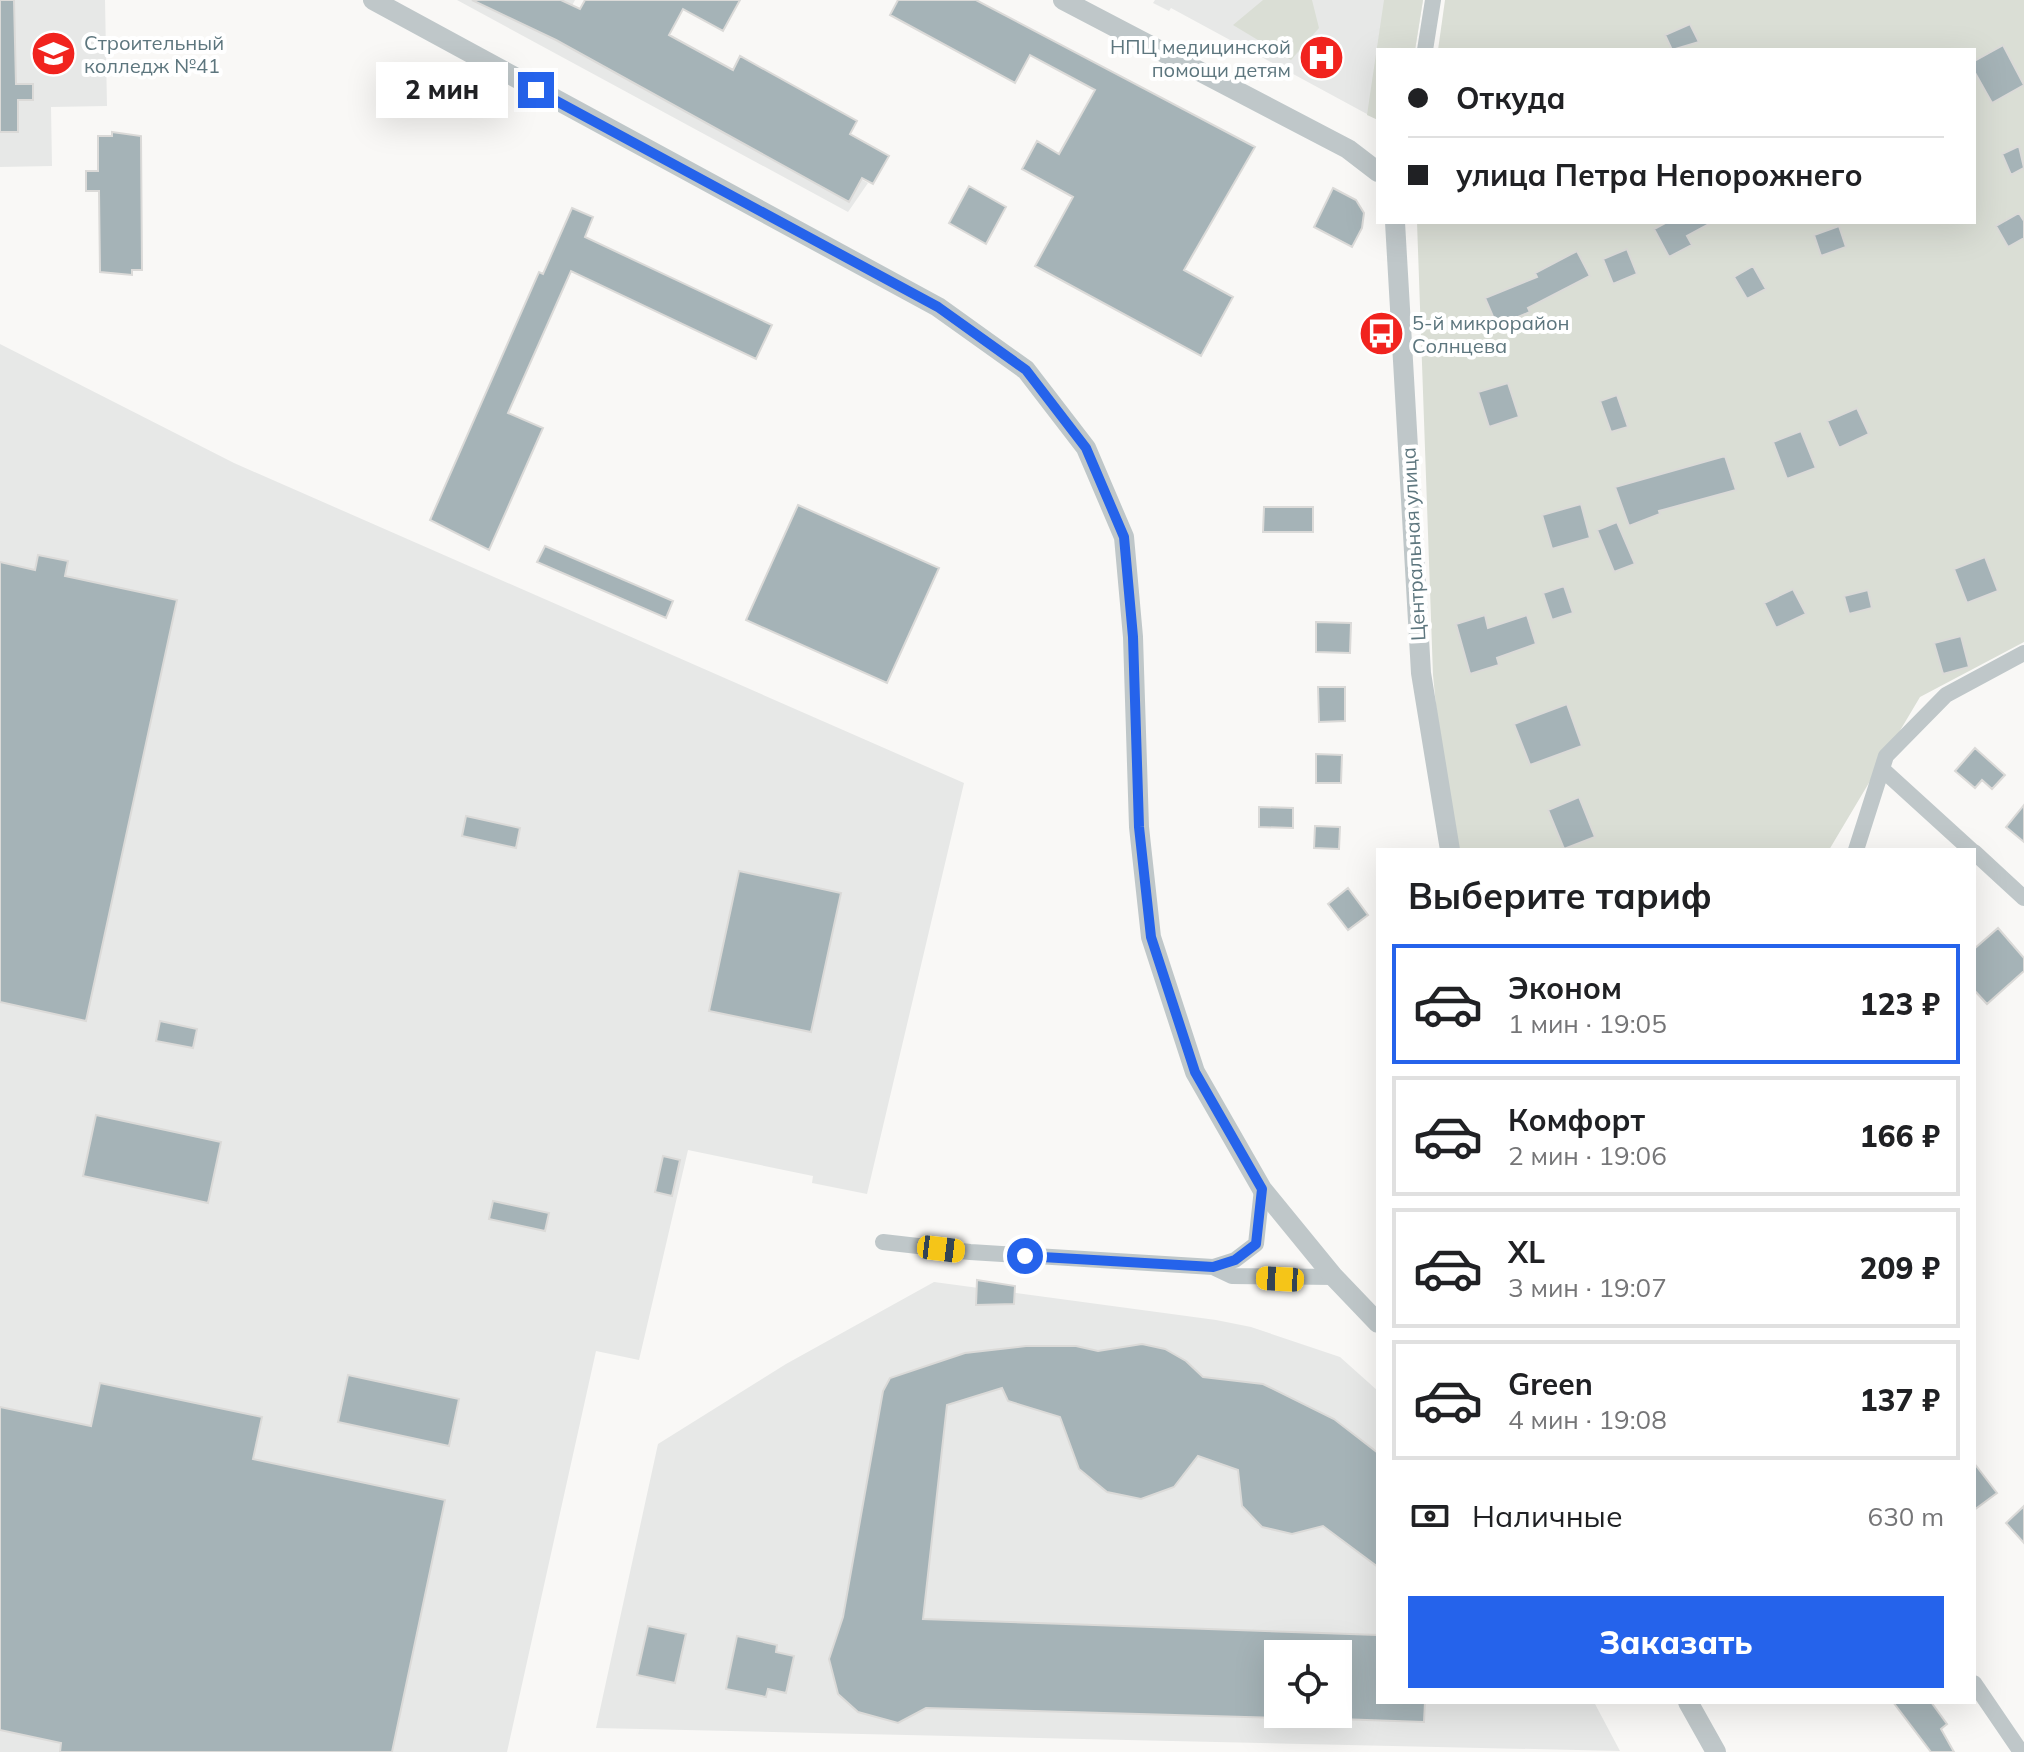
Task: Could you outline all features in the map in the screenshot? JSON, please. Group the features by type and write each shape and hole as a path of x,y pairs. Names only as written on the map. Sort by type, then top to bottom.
{"street":[{"path":"373,0 938,307 1026,370 1086,448 1124,537 1133,637 1139,827 1151,937 1195,1072 1262,1189 1334,1277 1376,1321"},
{"path":"1063,0 1348,149 1376,170"},
{"path":"1425,48 1433,0"},
{"name":"Центральная улица","path":"1396,229 1421,673 1450,848"},
{"path":"1857,848 1886,756 1946,695 2024,653"},
{"path":"1882,769 1970,848"},
{"path":"1976,854 2024,898"},
{"path":"883,1242 970,1252 1213,1267 1235,1260 1256,1244 1262,1189"},
{"path":"1213,1267 1232,1276 1334,1277"},
{"path":"1976,1686 2021,1752"},
{"path":"1689,1704 1716,1752"}],"shaded area":[{"name":"Строительный колледж №41","path":"0,0 105,0 107,106 51,107 52,166 0,167"},
{"path":"457,0 575,0 566,17 868,183 848,212"},
{"name":"НПЦ медицинской помощи детям","path":"1155,0 1423,0 1415,48 1376,48 1376,119 1171,8 1169,11 1153,3"},
{"path":"1263,0 1312,0 1319,28 1291,60 1233,25"},
{"path":"1384,0 1423,0 1415,48 1377,48"},
{"path":"1445,0 2024,0 2024,642 1920,697 1830,848 1450,848 1433,675 1417,224 1976,224 1976,48 1438,48"},
{"path":"1376,54 1376,119 1367,115"},
{"path":"0,344 234,463 964,783 867,1194 812,1183 813,1176 688,1150 639,1360 596,1351 507,1752 0,1752"},
{"path":"934,1282 1216,1320 1251,1327 1340,1357 1376,1389 1376,1704 1595,1704 1620,1751 596,1728 658,1444 786,1364"}],"building":[{"path":"0,0 14,0 16,84 33,84 33,100 18,100 18,132 0,132"},
{"path":"472,0 561,0 580,9 585,0 740,0 723,31 683,9 669,35 733,70 740,56 857,121 850,134 889,156 873,184 862,178 849,202 556,40"},
{"path":"898,0 976,0 1255,147 1184,270 1233,297 1201,356 1035,266 1073,197 1022,169 1037,141 1059,154 1095,90 1030,55 1015,83 890,15"},
{"path":"1690,24 1699,42 1671,48 1665,35"},
{"path":"2003,45 2024,85 1992,103 1976,75 1976,60"},
{"path":"112,132 141,136 142,270 132,270 132,275 100,272 99,191 86,191 86,171 98,171 98,136 112,136"},
{"path":"2019,146 2024,168 2011,175 2002,154"},
{"path":"969,186 1006,207 986,244 949,223"},
{"path":"1333,188 1356,200 1364,213 1362,228 1352,247 1314,227"},
{"path":"572,208 593,217 585,237 772,325 756,359 571,271 508,413 543,428 489,550 430,520 539,272 543,274"},
{"path":"2019,213 2024,221 2024,238 2008,247 1996,226"},
{"path":"1663,224 1709,224 1687,236 1692,245 1669,257 1654,229"},
{"path":"1839,226 1846,247 1821,256 1814,235"},
{"path":"1627,249 1637,274 1613,284 1603,259"},
{"path":"1577,251 1590,276 1528,308 1530,312 1497,326 1485,298 1537,277 1535,273"},
{"path":"1753,266 1766,289 1747,299 1734,277"},
{"path":"1508,383 1519,417 1489,427 1478,392"},
{"path":"1617,395 1628,427 1611,432 1600,401"},
{"path":"1857,408 1869,434 1839,448 1827,421"},
{"path":"1801,431 1816,468 1787,479 1773,442"},
{"path":"1725,456 1736,490 1659,511 1660,514 1629,526 1615,487"},
{"path":"1581,504 1590,538 1552,549 1542,515"},
{"path":"798,505 939,568 887,683 746,620"},
{"path":"1264,507 1313,507 1313,532 1263,532"},
{"path":"1617,522 1635,564 1614,572 1597,530"},
{"path":"545,546 673,601 666,618 537,562"},
{"path":"38,555 68,561 65,576 177,600 86,1021 0,1002 0,562 35,570"},
{"path":"1985,557 1998,591 1967,603 1954,569"},
{"path":"1564,586 1573,613 1552,620 1543,593"},
{"path":"1793,589 1806,614 1776,628 1764,603"},
{"path":"1868,590 1872,608 1849,614 1844,596"},
{"path":"1485,615 1488,628 1527,615 1536,644 1497,658 1499,665 1470,674 1456,624"},
{"path":"1316,622 1351,623 1350,653 1316,652"},
{"path":"1961,636 1969,667 1943,674 1934,643"},
{"path":"1318,687 1345,687 1345,721 1319,722"},
{"path":"1567,704 1582,746 1530,765 1514,724"},
{"path":"1975,748 2005,775 1992,789 1982,780 1975,788 1955,771"},
{"path":"1316,754 1342,755 1341,783 1316,783"},
{"path":"1579,797 1595,837 1564,848 1548,810"},
{"path":"2024,805 2024,842 2006,827"},
{"path":"1259,807 1293,808 1293,828 1259,827"},
{"path":"466,816 520,828 516,848 462,836"},
{"path":"1315,826 1340,827 1339,849 1314,848"},
{"path":"739,871 841,893 811,1032 709,1011"},
{"path":"1348,888 1368,915 1348,930 1328,904"},
{"path":"1998,928 2024,958 2024,971 1987,1004 1976,992 1976,947"},
{"path":"160,1021 197,1029 193,1048 156,1041"},
{"path":"96,1115 221,1142 208,1203 83,1176"},
{"path":"663,1156 680,1160 672,1196 655,1192"},
{"path":"493,1201 549,1213 545,1231 489,1219"},
{"path":"977,1280 1015,1286 1014,1304 976,1305"},
{"path":"1142,1344 1165,1349 1186,1361 1203,1377 1263,1384 1334,1419 1376,1451 1376,1566 1323,1526 1292,1534 1262,1527 1242,1506 1238,1470 1198,1456 1174,1487 1141,1499 1107,1492 1079,1469 1060,1417 1008,1401 1002,1388 947,1405 923,1619 1376,1635 1376,1704 1425,1704 1424,1722 1352,1719 1352,1640 1264,1640 1264,1718 926,1708 898,1723 858,1712 838,1694 829,1659 843,1617 883,1391 890,1378 965,1353 1026,1346 1076,1346 1098,1351"},
{"path":"348,1375 459,1399 449,1446 338,1422"},
{"path":"100,1383 262,1417 253,1459 445,1500 392,1752 60,1752 61,1743 0,1730 0,1407 91,1426"},
{"path":"1976,1466 1997,1493 1976,1509"},
{"path":"2024,1506 2024,1543 2006,1523"},
{"path":"648,1626 686,1634 675,1683 637,1675"},
{"path":"737,1636 777,1645 776,1652 794,1656 786,1693 768,1689 766,1697 726,1689"},
{"path":"1895,1704 1932,1704 1947,1724 1941,1729 1954,1752 1931,1752"}],"place":[{"name":"Строительный колледж №41","path":"53,53"},
{"name":"НПЦ медицинской помощи детям","path":"1322,58"},
{"name":"5-й микрорайон Солнцева","path":"1381,334"}],"route":[{"path":"536,90 938,307 1026,370 1086,448 1124,537 1133,637 1139,827 1151,937 1195,1072 1262,1189 1256,1244 1235,1260 1213,1267 1025,1256"}]}
